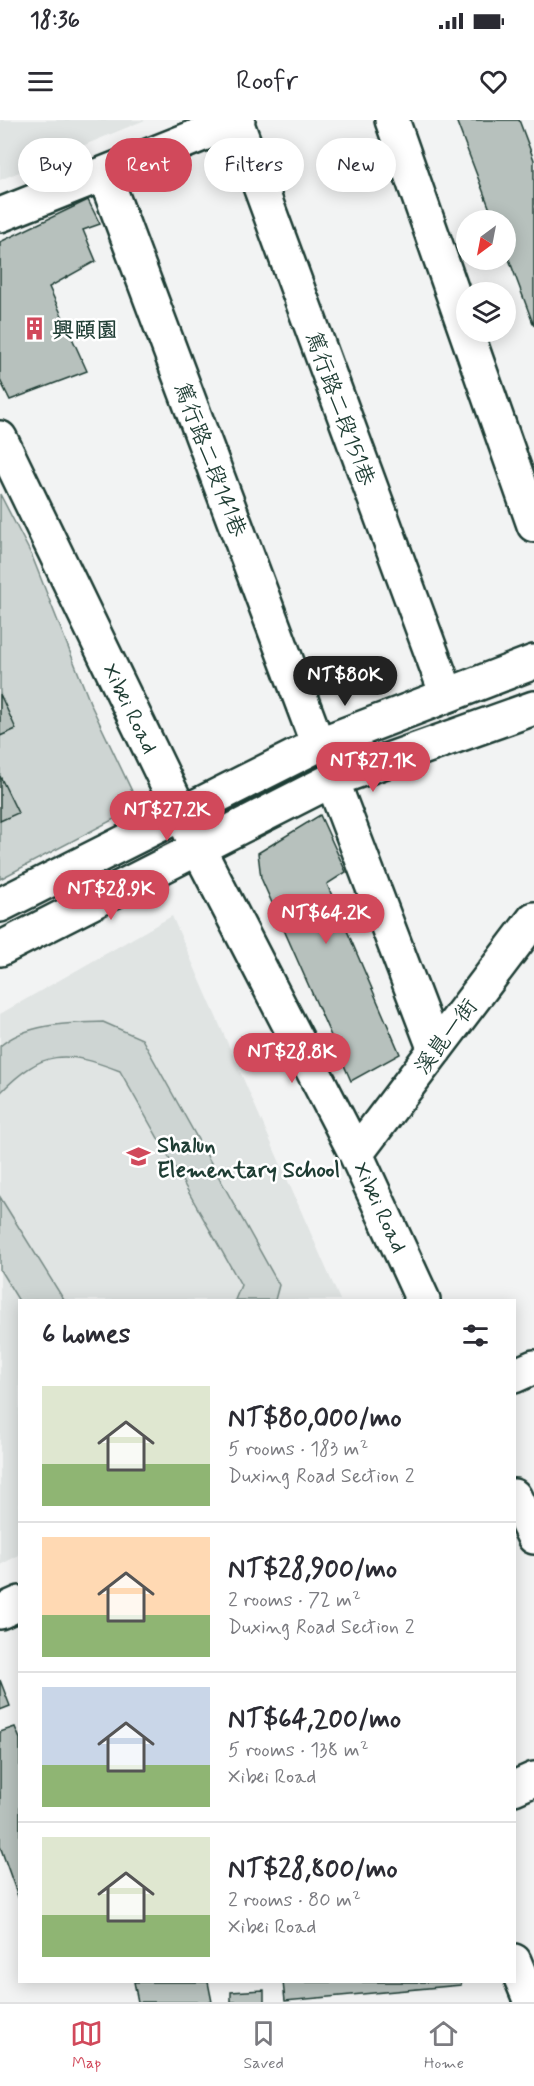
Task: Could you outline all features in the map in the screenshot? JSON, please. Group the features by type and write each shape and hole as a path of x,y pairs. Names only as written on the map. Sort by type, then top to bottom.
{"street":[{"path":"0,215 237,120"},
{"name":"篤行路二段151巷","path":"237,120 447,695"},
{"path":"392,120 534,525"},
{"name":"篤行路二段141巷","path":"104,174 318,745"},
{"name":"Xibei Road","path":"0,438 198,848 356,1154 423,1299"},
{"path":"0,905 318,745 534,662"},
{"path":"0,950 332,780 534,708"},
{"path":"332,780 435,1050"},
{"name":"溪崑一街","path":"356,1154 534,919"},
{"path":"516,1375 534,1367"},
{"path":"516,1500 534,1537"},
{"path":"0,1612 18,1604"},
{"path":"516,1787 534,1779"},
{"path":"516,1966 531,2002"}],"shaded area":[{"path":"0,120 145,120 93,142 93,138 18,138 18,173 0,180"},
{"path":"0,494 32,556 91,705 139,806 0,879"},
{"name":"Shalun Elementary School","path":"172,916 340,1299 18,1299 18,1556 0,1565 0,1014"},
{"path":"103,1022 142,1039 279,1285 275,1299 235,1299 241,1285 120,1071 84,1059 56,1058 42,1061 29,1068 0,1093 0,1046 11,1038 35,1029"},
{"path":"0,1197 63,1299 18,1299 0,1270"}],"building":[{"path":"456,120 519,120 534,160 534,326 513,270 516,270 516,210 490,210"},
{"name":"興頤園","path":"88,200 100,224 83,230 96,261 49,287 87,371 10,400 0,380 0,242"},
{"path":"0,694 16,729 0,736"},
{"path":"0,776 18,813 0,821"},
{"path":"320,815 346,872 327,884 400,1054 351,1081 261,878 258,853"},
{"path":"0,1680 10,1706 0,1710"},
{"path":"15,1727 18,1734 18,1896 0,1846 0,1732"},
{"path":"134,1983 208,1983 212,2002 138,2002"},
{"path":"283,1983 461,1983 461,1985 285,2001"},
{"path":"264,1990 264,2002 231,2002 231,1992"}],"place":[{"name":"興頤園","path":"34,329"},
{"name":"Shalun Elementary School","path":"139,1157"}]}
